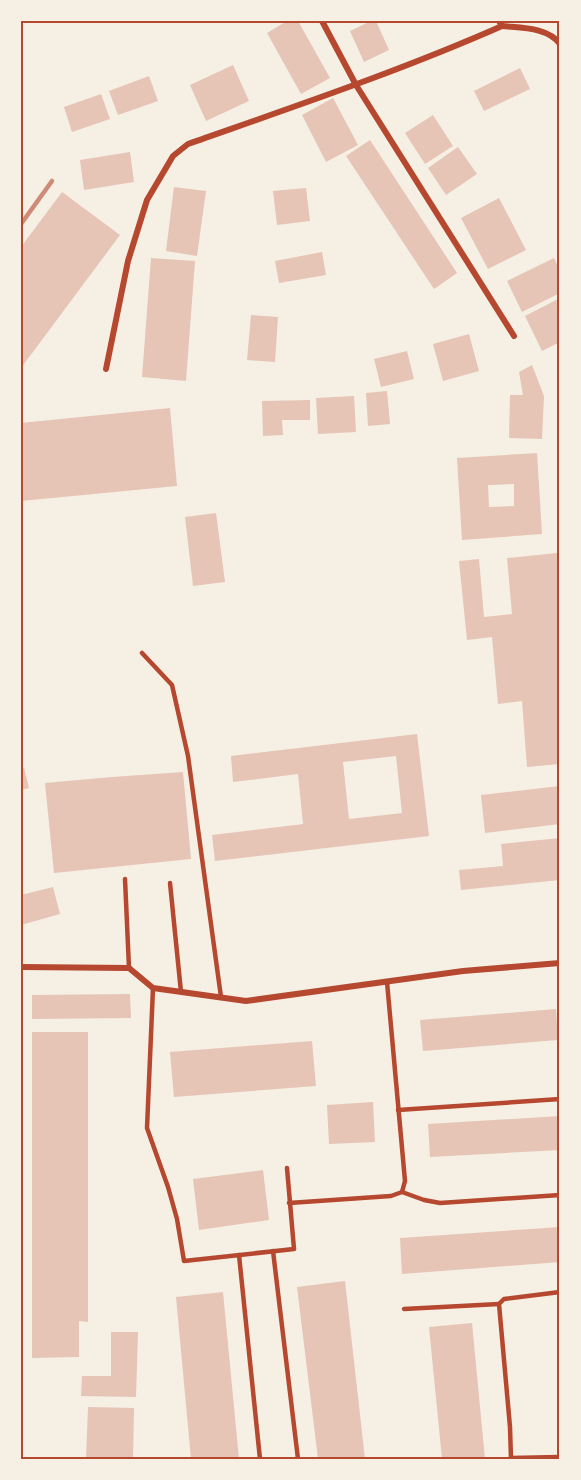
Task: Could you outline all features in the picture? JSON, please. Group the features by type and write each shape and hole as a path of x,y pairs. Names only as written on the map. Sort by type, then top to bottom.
{"street":[{"path":"322,21 356,85 514,336"},
{"path":"106,369 128,261 147,200 173,156 188,144 356,85 472,39 501,24 545,33 560,44"},
{"path":"21,967 129,968 153,988 246,1001 463,971 560,963"}],"lane":[{"path":"142,653 172,685 188,756 221,997"},
{"path":"125,879 129,968"},
{"path":"170,883 181,992"},
{"path":"387,982 405,1181 402,1192"},
{"path":"153,988 147,1128 177,1219 184,1261 294,1249 286,1168"},
{"path":"398,1110 560,1099"},
{"path":"290,1203 391,1196 402,1192 440,1203 560,1195"},
{"path":"273,1251 298,1459"},
{"path":"239,1255 260,1459"},
{"path":"404,1309 499,1304 504,1299 560,1292"},
{"path":"499,1304 511,1458 560,1457"}],"building":[{"path":"287,21 298,21 330,78 301,94 267,33"},
{"path":"376,21 389,50 364,62 350,31"},
{"path":"233,65 249,101 206,121 190,85"},
{"path":"520,68 530,89 484,111 474,91"},
{"path":"149,76 158,101 118,115 109,91"},
{"path":"101,94 110,119 72,132 64,107"},
{"path":"333,98 358,145 326,162 302,115"},
{"path":"433,115 453,146 425,164 405,133"},
{"path":"370,140 457,273 434,289 346,156"},
{"path":"458,147 477,174 446,195 428,168"},
{"path":"130,152 134,182 84,190 80,160"},
{"path":"174,187 206,191 197,256 166,251"},
{"path":"306,188 310,221 277,225 273,191"},
{"path":"62,192 120,235 21,368 21,247"},
{"path":"499,198 526,250 488,269 461,218"},
{"path":"322,252 326,275 279,283 275,261"},
{"path":"151,258 195,261 186,381 142,377"},
{"path":"554,258 560,271 560,293 522,312 507,281"},
{"path":"560,298 560,342 542,351 525,316"},
{"path":"251,315 278,317 275,362 247,360"},
{"path":"469,334 479,371 443,381 433,344"},
{"path":"407,351 414,379 381,387 374,359"},
{"path":"532,365 544,396 542,439 509,438 510,395 523,395 519,372"},
{"path":"387,391 390,424 368,426 366,393"},
{"path":"354,396 356,432 318,434 316,398"},
{"path":"310,400 310,420 282,420 283,435 263,436 262,401"},
{"path":"170,408 177,486 21,501 21,423"},
{"path":"537,453 542,534 462,540 457,458","holes":["514,484 514,506 489,507 488,485"]},
{"path":"216,513 225,582 193,586 185,517"},
{"path":"557,553 560,588 560,764 527,767 522,701 498,704 492,637 467,640 459,561 479,559 484,617 512,614 507,558"},
{"path":"417,734 429,836 215,861 212,835 303,824 298,774 233,782 231,756","holes":["396,756 402,813 349,819 343,762"]},
{"path":"21,768 24,768 29,788 21,790"},
{"path":"183,772 191,859 54,873 45,783"},
{"path":"560,786 560,824 485,833 481,795"},
{"path":"560,838 560,880 461,890 459,870 503,866 501,844"},
{"path":"53,887 60,914 21,925 21,895"},
{"path":"130,994 131,1018 32,1019 32,995"},
{"path":"556,1009 558,1040 423,1051 420,1020"},
{"path":"32,1032 88,1032 88,1322 79,1321 79,1357 32,1358"},
{"path":"312,1041 316,1086 174,1097 170,1052"},
{"path":"373,1102 375,1142 329,1144 327,1105"},
{"path":"560,1116 560,1150 430,1157 428,1124"},
{"path":"263,1170 269,1220 199,1230 193,1179"},
{"path":"560,1227 560,1262 402,1274 400,1238"},
{"path":"345,1281 365,1459 318,1459 297,1287"},
{"path":"223,1292 239,1459 191,1459 176,1297"},
{"path":"472,1323 485,1459 442,1459 429,1327"},
{"path":"111,1332 138,1332 136,1397 81,1396 82,1376 111,1376"},
{"path":"88,1407 134,1408 133,1459 86,1459"}],"railway":[{"path":"21,224 52,181"}]}
